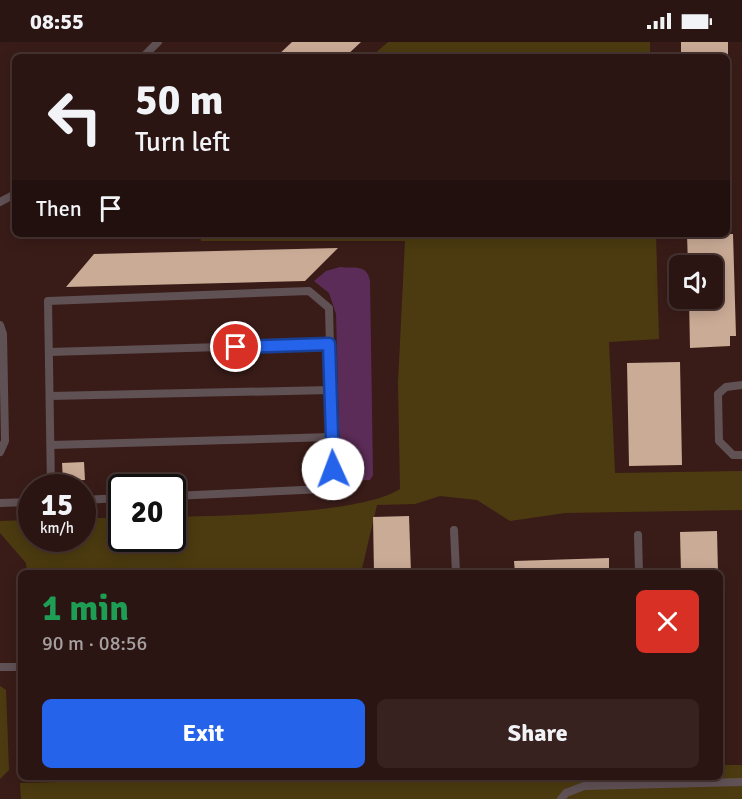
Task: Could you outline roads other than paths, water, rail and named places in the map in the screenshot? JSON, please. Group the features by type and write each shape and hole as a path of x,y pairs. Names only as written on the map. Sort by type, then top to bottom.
{"lane":[{"path":"146,54 159,42"},
{"path":"51,474 48,301 309,291 328,309 333,469 324,489 186,495"},
{"path":"0,325 3,334 5,441 0,452"},
{"path":"49,352 329,344"},
{"path":"742,385 726,387 718,394 719,441 733,455 742,455"},
{"path":"50,396 331,390"},
{"path":"51,445 332,437"},
{"path":"0,503 18,502"},
{"path":"454,530 456,570"},
{"path":"638,535 639,570"},
{"path":"0,667 18,667"},
{"path":"561,799 566,793 584,786 742,782"}]}
